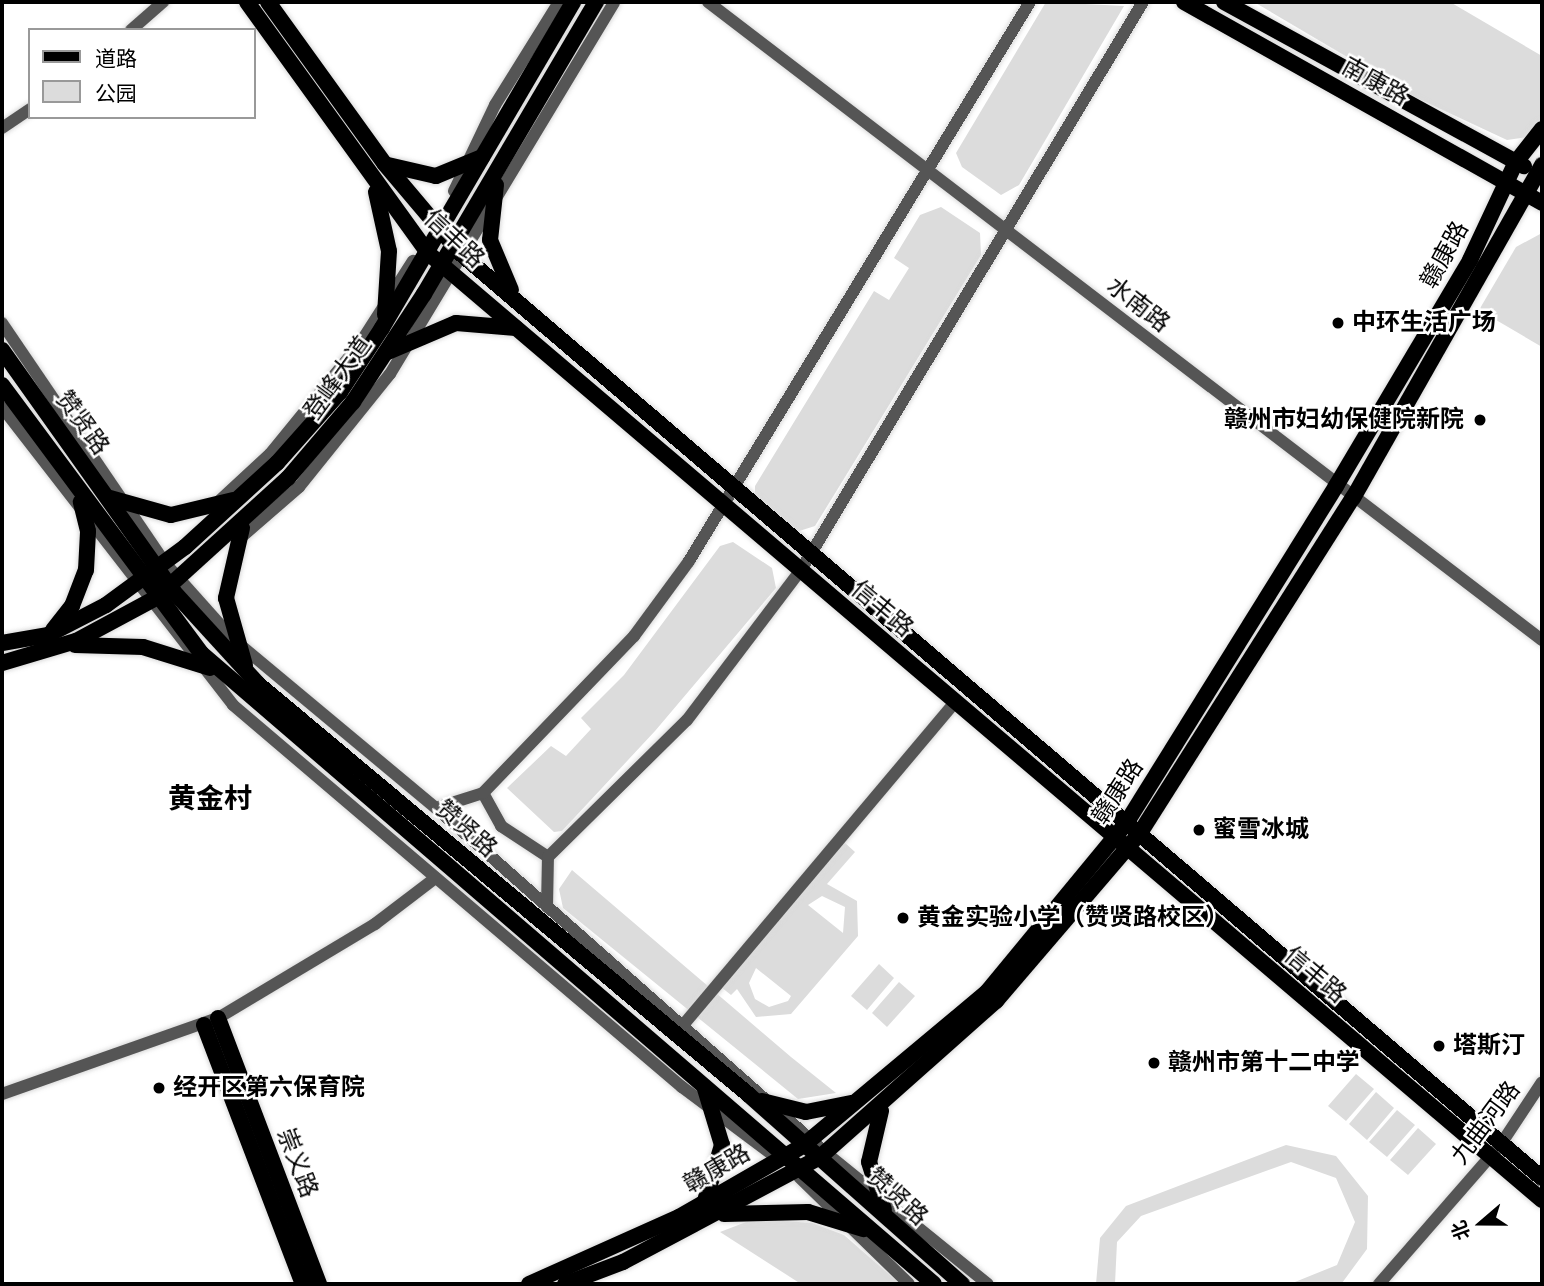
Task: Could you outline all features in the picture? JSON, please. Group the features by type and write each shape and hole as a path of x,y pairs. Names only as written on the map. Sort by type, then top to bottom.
{"main road":[{"name":"信丰路","path":"247,2 368,174 435,258 730,496 810,555 1134,828 1496,1150 1542,1200"},
{"name":"信丰路","path":"268,2 384,163 437,229 456,249 516,298 730,496 801,570 1496,1150 1542,1178"},
{"name":"登峰大道","path":"2,663 153,600 175,584 246,520 353,401 383,355 435,258 437,229 484,155 573,2"},
{"name":"登峰大道","path":"2,643 52,642 161,566 252,486 340,392 382,328 435,258 456,249 498,169 596,2"},
{"name":"南康路","path":"1184,2 1535,198"},
{"name":"南康路","path":"1224,2 1517,162 1541,170"},
{"name":"赣康路","path":"1134,828 1470,260 1517,162 1542,129"},
{"path":"384,163 425,176 466,167 484,155"},
{"path":"498,169 490,208 492,254 516,298"},
{"name":"赣康路","path":"529,1284 798,1171 823,1155 884,1106 996,1001 1134,828 1353,498 1535,198 1541,170"},
{"path":"368,174 387,235 388,300 382,328"},
{"path":"383,355 410,339 469,322 523,331"},
{"name":"赞贤路","path":"2,350 107,497 258,684 823,1155 962,1284"},
{"name":"赞贤路","path":"2,385 153,600 235,685 698,1079 798,1171 934,1284"},
{"path":"71,481 86,516 83,583 52,642 125,644 198,662 235,685"},
{"path":"107,497 127,506 171,515 212,509 252,486"},
{"path":"246,520 235,542 226,584 233,639 258,684"},
{"name":"赣康路","path":"565,1284 709,1210 873,1092 987,992 1124,842"},
{"name":"崇义路","path":"211,1021 303,1284"},
{"name":"崇义路","path":"211,1021 319,1284"},
{"path":"698,1079 715,1110 721,1157 709,1210 791,1211 847,1222 892,1250"},
{"path":"749,1094 774,1106 830,1110 873,1092"},
{"path":"884,1106 870,1150 876,1193 897,1226"}],"street":[{"path":"133,28 163,2"},
{"path":"437,229 466,167 559,2"},
{"path":"456,249 490,208 614,2"},
{"name":"水南路","path":"708,2 1006,229 1336,486 1542,640"},
{"path":"436,808 483,793 634,636 730,496 930,173 1030,2"},
{"path":"547,907 548,857 687,720 801,570 901,413 1006,229 1143,2"},
{"path":"2,128 28,110"},
{"path":"212,509 270,454 388,300 435,258"},
{"path":"235,542 299,488 390,374 410,339 435,258"},
{"path":"2,323 127,506 161,566"},
{"path":"2,407 140,581"},
{"path":"175,584 233,639 436,808 684,1024 774,1106 807,1142"},
{"path":"153,600 233,705 434,879 715,1110 783,1158"},
{"path":"684,1024 956,701"},
{"path":"483,793 501,826 548,857"},
{"path":"2,1094 211,1021 375,924 434,879"},
{"name":"九曲河路","path":"1379,1284 1496,1150 1542,1082"},
{"path":"823,1155 876,1193 988,1284"},
{"path":"798,1171 909,1284"}],"green space":[{"path":"1046,2 1124,6 1019,185 1001,195 962,167 956,153"},
{"path":"1254,2 1450,2 1542,56 1542,127 1535,136 1507,140 1415,97"},
{"path":"941,207 980,233 981,255 815,526 796,532 755,496 755,486 874,291 889,300 909,268 894,258 920,215"},
{"path":"1542,233 1542,347 1479,310 1516,247"},
{"path":"733,542 772,568 776,588 655,731 562,831 554,832 507,788 551,746 566,756 591,729 581,718 624,675 720,546"},
{"path":"844,842 855,852 827,884 857,901 858,936 791,1014 756,1017 737,989 731,995 721,987","holes":["822,896 845,907 843,933 808,905","756,968 791,996 788,1001 769,1007 755,999 749,983"]},
{"path":"572,870 836,1093 798,1099 563,908 559,889"},
{"path":"879,964 894,978 867,1010 851,996"},
{"path":"899,982 915,996 887,1027 872,1013"},
{"path":"1356,1074 1374,1089 1346,1121 1328,1106"},
{"path":"1376,1092 1394,1108 1367,1140 1349,1124"},
{"path":"1397,1110 1415,1125 1387,1157 1369,1142"},
{"path":"1418,1128 1436,1144 1408,1175 1390,1160"},
{"path":"1286,1145 1336,1156 1368,1196 1367,1249 1342,1283 1290,1284 1337,1265 1355,1222 1336,1178 1291,1162 1141,1216 1117,1242 1115,1284 1096,1284 1100,1238 1126,1206"},
{"path":"754,1219 812,1223 844,1235 900,1284 801,1284 720,1232"}],"place":[{"name":"中环生活广场","path":"1338,323"},
{"name":"赣州市妇幼保健院新院","path":"1480,420"},
{"name":"蜜雪冰城","path":"1199,830"},
{"name":"黄金实验小学（赞贤路校区）","path":"903,918"},
{"name":"塔斯汀","path":"1439,1046"},
{"name":"赣州市第十二中学","path":"1154,1063"},
{"name":"经开区第六保育院","path":"159,1088"}],"district":[{"name":"黄金村","path":"210,799"}]}
